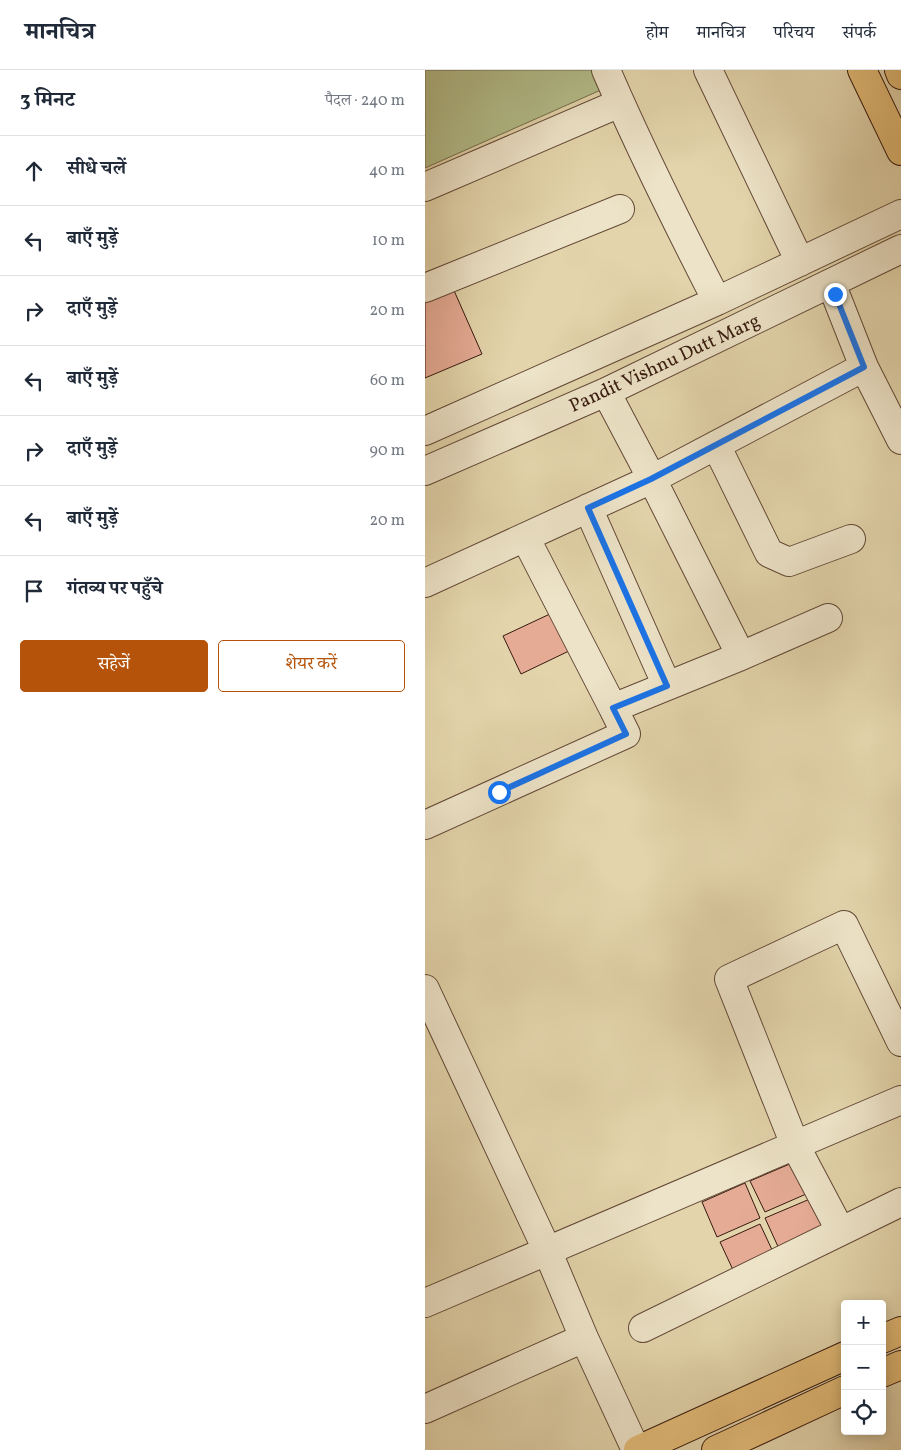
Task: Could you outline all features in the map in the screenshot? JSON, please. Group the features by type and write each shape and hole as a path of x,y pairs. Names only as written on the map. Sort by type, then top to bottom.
{"main road":[{"path":"862,70 901,151"},
{"path":"899,70 901,75"},
{"path":"886,1337 901,1331"},
{"path":"637,1450 841,1358"},
{"path":"886,1371 901,1365"},
{"path":"715,1450 841,1392"}],"street":[{"path":"607,70 620,103 690,250 717,301"},
{"path":"708,70 800,262"},
{"path":"425,187 620,103"},
{"path":"425,288 620,209"},
{"name":"Pandit Vishnu Dutt Marg","path":"425,431 717,301 901,214"},
{"name":"Pandit Vishnu Dutt Marg","path":"425,471 606,392 901,248"},
{"path":"831,282 864,367 901,440"},
{"path":"425,583 651,479 864,367"},
{"path":"606,392 741,656"},
{"path":"716,445 769,553 789,562 851,539"},
{"path":"588,508 667,686"},
{"path":"425,825 626,734 525,537"},
{"path":"613,708 828,618"},
{"path":"840,1230 795,1145 729,979 844,925 901,1042"},
{"path":"425,989 547,1250 584,1338 637,1450"},
{"path":"425,1303 901,1100"},
{"path":"643,1328 840,1230 901,1202"},
{"path":"425,1410 584,1338"}],"green space":[{"path":"425,70 595,70 603,89 425,168"}],"building":[{"path":"452,286 482,354 425,378 425,298"},
{"path":"552,613 571,650 521,674 503,636"},
{"path":"799,1160 813,1191 765,1212 750,1181"},
{"path":"745,1183 760,1218 717,1237 702,1202"},
{"path":"817,1196 831,1228 780,1251 765,1218"},
{"path":"760,1224 774,1254 734,1272 720,1242"}],"route":[{"path":"499,792 626,734 613,708 667,686 588,508 651,479 864,367 835,294"}]}
